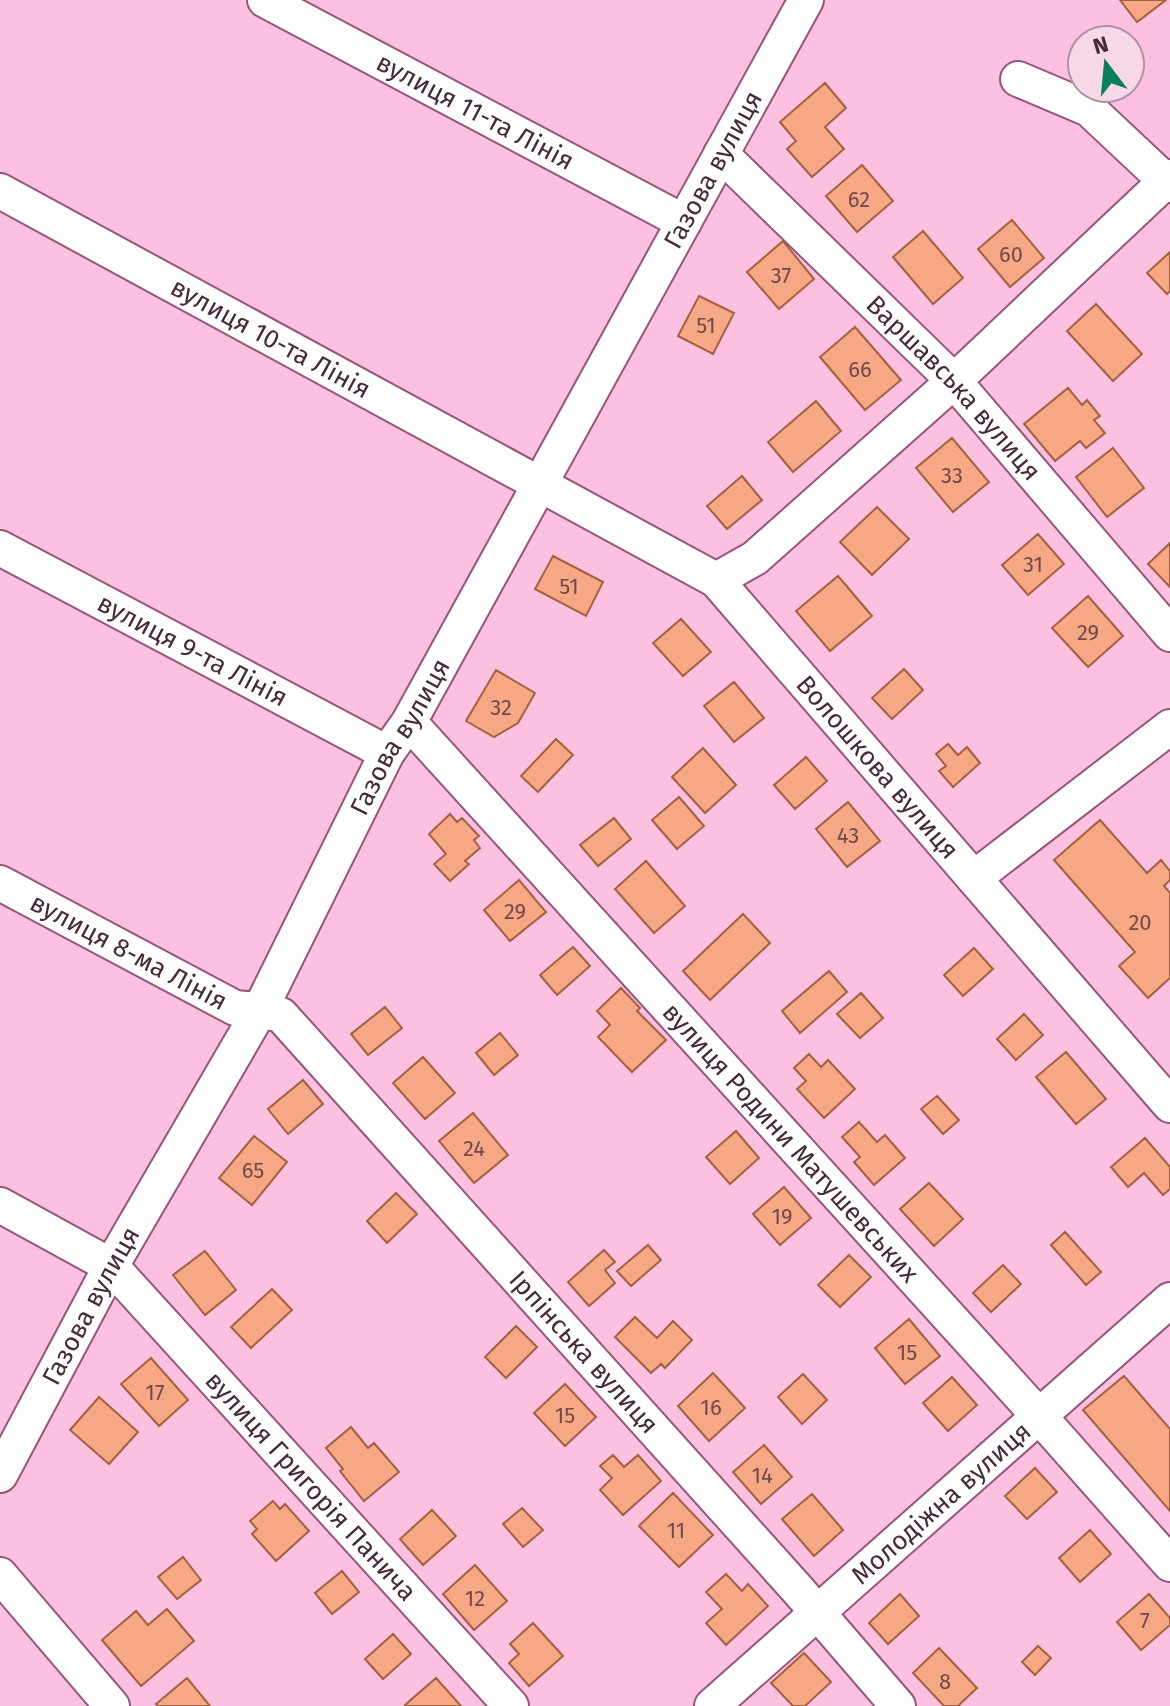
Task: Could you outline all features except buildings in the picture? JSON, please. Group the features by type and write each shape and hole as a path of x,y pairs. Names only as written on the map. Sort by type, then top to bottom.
{"street":[{"name":"вулиця 11-та Лінія","path":"265,0 684,222"},
{"name":"Газова вулиця","path":"0,1475 111,1266 260,1010 387,753 409,722 806,0"},
{"path":"716,580 755,558 954,381 1169,181 1089,109 1018,79"},
{"name":"Варшавська вулиця","path":"721,154 954,381 1170,634"},
{"name":"вулиця 10-та Лінія","path":"0,191 540,483"},
{"name":"Волошкова вулиця","path":"540,483 716,580 1170,1105"},
{"name":"вулиця 9-та Лінія","path":"0,548 387,753"},
{"name":"вулиця Родини Матушевських","path":"409,722 1170,1564"},
{"path":"974,878 1170,727"},
{"name":"вулиця 8-ма Лінія","path":"0,883 235,1008 260,1010"},
{"name":"Ірпінська вулиця","path":"260,1010 281,1015 898,1706"},
{"name":"вулиця Григорія Панича","path":"0,1205 111,1266 511,1706"},
{"name":"Молодіжна вулиця","path":"712,1706 1170,1300"},
{"path":"0,1575 112,1706"}]}
